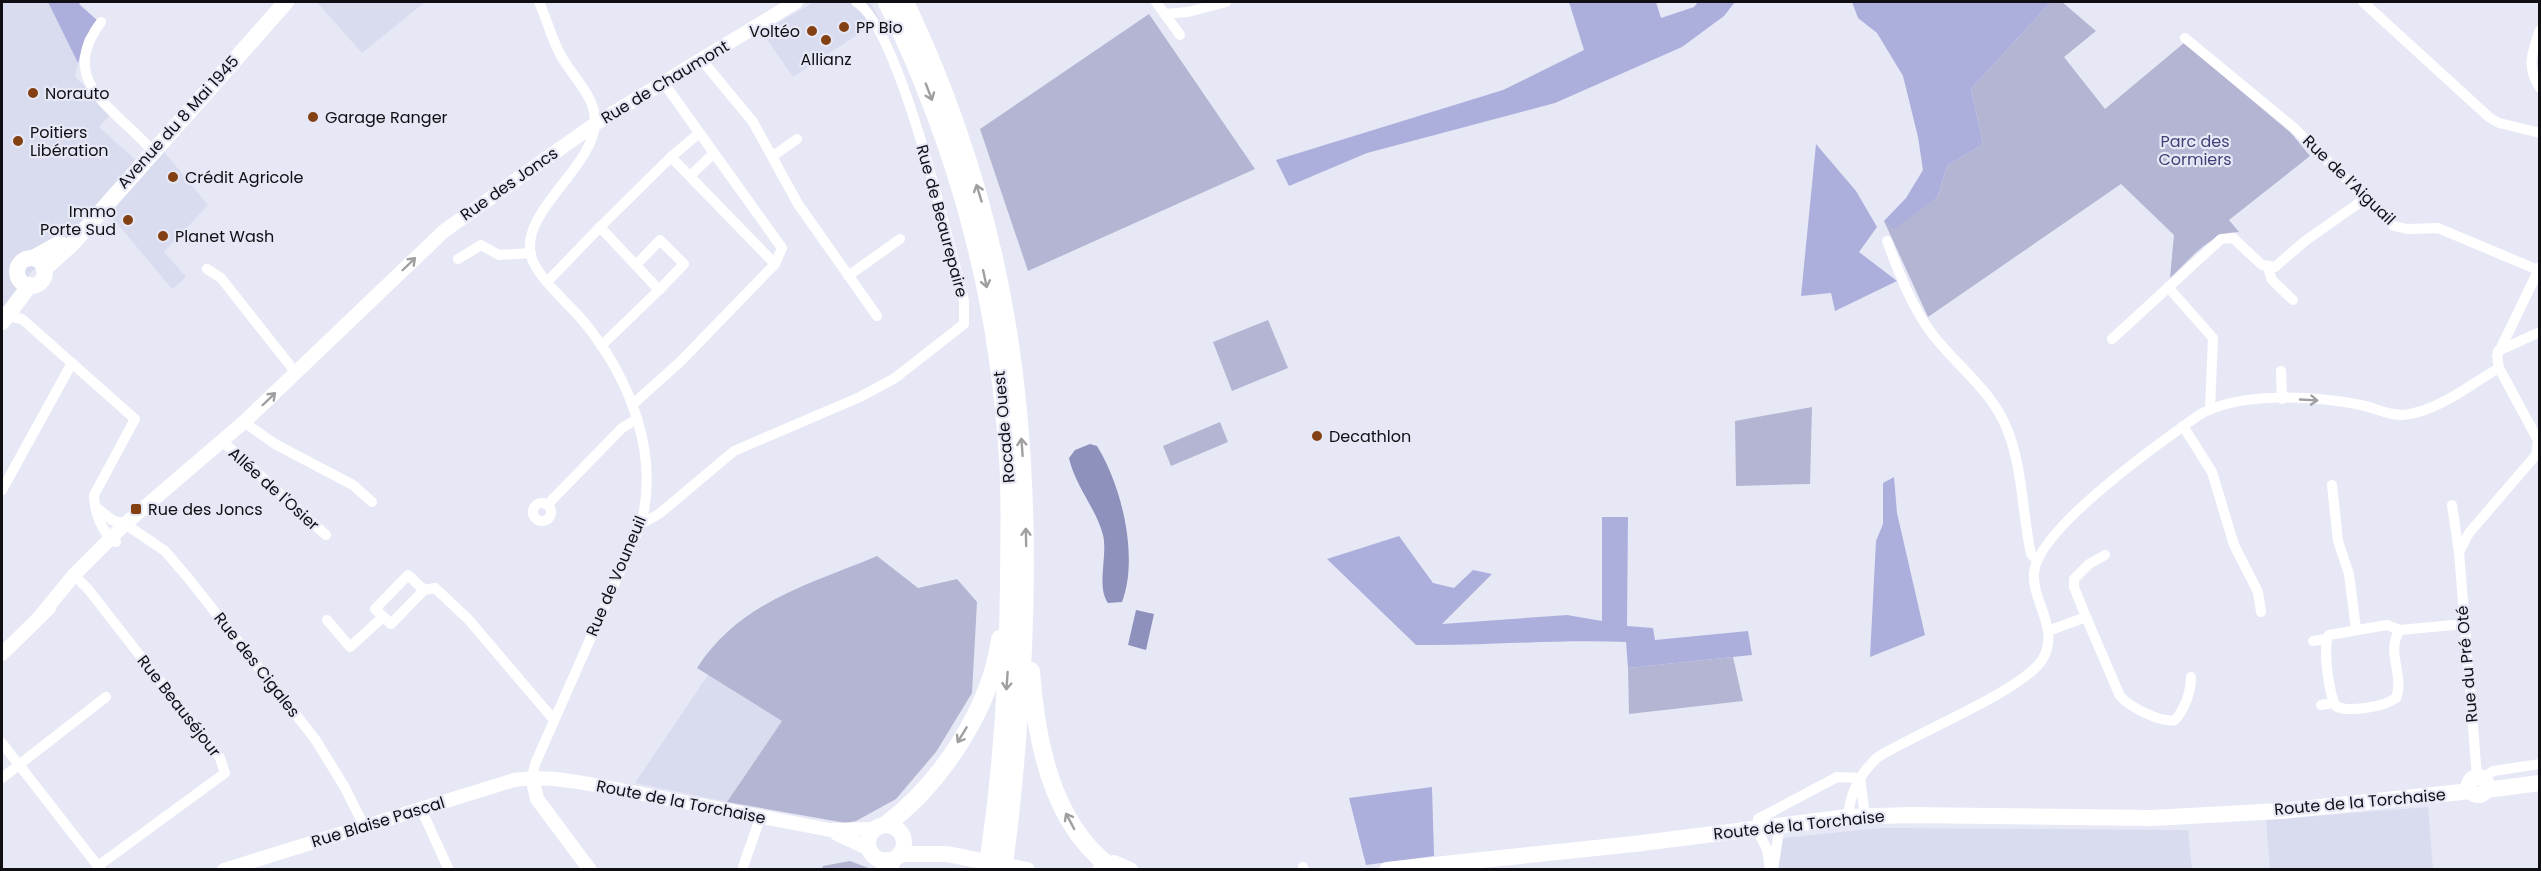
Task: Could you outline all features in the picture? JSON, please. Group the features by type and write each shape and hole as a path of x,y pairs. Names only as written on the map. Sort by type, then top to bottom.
{"main road":[{"name":"Avenue du 8 Mai 1945","path":"39,264 62,242 273,2"},
{"name":"Avenue du 8 Mai 1945","path":"8,316 17,301 24,280 18,267 23,261 39,264 72,244 286,2"},
{"name":"Rocade Ouest","path":"887,2 940,122 979,250 1001,379 1010,496 1008,656 1000,760 987,870"},
{"name":"Rocade Ouest","path":"904,2 954,116 993,247 1017,387 1024,478 1026,570 1016,761 1003,870"},
{"name":"Avenue du 8 Mai 1945","path":"24,280 41,280 39,264"},
{"name":"Avenue du 8 Mai 1945","path":"8,316 24,280"},
{"path":"947,854 892,862 876,858 869,849 868,838 912,803 943,764 973,715 991,675 1000,632 1010,496"},
{"path":"1026,570 1031,674 1041,746 1059,798 1076,831 1102,868 1121,864 1130,870"},
{"name":"Route de la Torchaise","path":"1387,870 1634,844 1757,824 1780,825 1857,816 2152,818 2248,811 2281,804 2540,776"},
{"name":"Route de la Torchaise","path":"2479,784 2540,783"},
{"path":"880,827 897,828 903,836 904,845 892,862"},
{"path":"903,836 947,854 1027,870"}],"street":[{"path":"458,259 481,245 499,255 531,253 530,239 536,222 589,147 596,124 590,99 562,58 539,2"},
{"name":"Rue de Chaumont","path":"596,124 793,2"},
{"name":"Rue de Beaurepaire","path":"641,524 659,514 734,451 860,397 895,378 964,324 964,300 925,152 884,40 866,10 856,2"},
{"path":"1156,2 1180,35"},
{"path":"1165,14 1188,12 1226,2"},
{"path":"2363,2 2490,118 2499,123 2540,133"},
{"path":"101,22 85,46 83,61 86,79 93,90 147,145"},
{"path":"2540,30 2530,62 2531,72 2540,88"},
{"name":"Rue de l’Aiguail","path":"2185,38 2293,127 2394,226 2407,229 2438,228 2538,276"},
{"path":"701,59 753,122 793,196 877,316"},
{"path":"632,405 681,361 775,264 782,248 698,134 663,82"},
{"name":"Rue des Joncs","path":"2,652 113,540 223,442 444,231 596,124"},
{"path":"548,280 671,157 698,134"},
{"path":"772,156 797,139"},
{"path":"690,176 714,153"},
{"path":"671,157 775,264"},
{"path":"2268,268 2280,265 2305,241 2366,198"},
{"path":"600,227 659,290"},
{"path":"2112,339 2221,239 2233,238 2268,268 2272,280 2293,300"},
{"path":"848,276 900,239"},
{"path":"601,346 684,264 660,240 636,265"},
{"path":"1887,241 1922,318 1934,336 1983,392 2007,429 2022,493 2031,554 2037,560"},
{"name":"Rue de Vouneuil","path":"531,253 537,268 601,346 632,405 644,440 648,470 648,490 641,524 535,764 532,778"},
{"path":"207,269 221,278 296,373"},
{"path":"2459,552 2469,533 2532,462 2538,447 2534,430 2499,368 2498,351 2538,276"},
{"path":"2168,287 2213,338 2210,409"},
{"path":"8,316 72,363 135,419 95,490 94,499 98,515 113,540"},
{"path":"2498,351 2540,332"},
{"path":"2,490 72,363"},
{"path":"1857,816 1854,788 1871,763 1888,750 2027,675 2041,661 2046,652 2048,631 2034,583 2037,560 2045,546 2098,491 2183,426 2210,409 2230,404 2282,399 2331,401 2409,415 2457,394 2499,368"},
{"path":"2281,371 2282,399"},
{"path":"547,505 622,428 637,419"},
{"path":"244,422 275,444 353,485 372,502"},
{"path":"2183,426 2212,472 2234,544 2258,592 2261,612"},
{"name":"Allée de l'Osier","path":"223,442 326,535"},
{"path":"2332,485 2338,541 2349,574 2356,629"},
{"name":"Rue du Pré Oté","path":"2452,505 2459,552 2479,784"},
{"name":"Rue des Cigales","path":"97,508 112,520 128,526 165,551 315,739 344,786 364,826"},
{"path":"2105,555 2089,564 2074,579 2086,617 2118,692 2129,704 2166,720 2175,720 2189,692 2191,677"},
{"path":"424,590 408,575 375,609 391,624 424,590 435,588 468,619 554,720"},
{"name":"Rue Beauséjour","path":"76,578 88,589 220,758 225,773 100,868"},
{"path":"327,620 350,647 383,617"},
{"path":"2048,631 2086,617"},
{"path":"2333,703 2323,674 2326,639 2332,633 2387,626 2400,630 2464,624"},
{"path":"2321,705 2333,703 2346,709 2386,703 2396,698 2398,688 2393,647 2400,630"},
{"path":"2313,640 2326,639"},
{"path":"2,778 106,697"},
{"path":"2,743 100,868"},
{"path":"2479,784 2493,771 2540,764"},
{"path":"1772,870 1757,824 1837,777 1860,778"},
{"path":"532,778 537,800 590,870"},
{"name":"Route de la Torchaise","path":"532,778 572,781 830,830 880,827"},
{"name":"Rue Blaise Pascal","path":"224,870 514,780 532,778"},
{"path":"1857,816 1860,778"},
{"path":"421,809 449,870"},
{"path":"742,870 759,820 758,816"},
{"path":"1772,870 1780,825"},
{"name":"Route de la Torchaise","path":"830,830 869,849"}],"shaded area":[{"path":"2,2 48,2 78,63 75,77 112,113 99,127 138,162 155,141 208,205 164,252 186,277 172,289 100,203 73,235 30,273 2,316"},
{"path":"48,2 81,2 79,4 98,21 85,38 78,63"},
{"path":"317,2 425,2 362,53"},
{"path":"814,2 870,2 880,20 793,77 762,32"},
{"path":"1569,2 1656,2 1661,18 1694,7 1698,2 1735,2 1724,16 1682,47 1555,103 1367,153 1289,186 1276,160 1503,90 1584,50"},
{"path":"1852,2 2051,2 1971,89 1983,144 1947,166 1937,198 1894,229 1884,221 1906,198 1923,170 1918,137 1903,76 1877,33 1858,18"},
{"path":"1816,144 1856,191 1877,227 1859,252 1897,281 1835,311 1831,293 1801,296"},
{"path":"1090,444 1097,446 1106,462 1114,481 1125,522 1129,565 1122,602 1108,603 1105,596 1102,580 1103,535 1069,458 1075,450"},
{"path":"1894,477 1897,513 1925,635 1870,657 1876,541 1883,524 1883,483"},
{"path":"1602,517 1628,517 1627,626 1653,628 1655,640 1748,631 1752,655 1628,668 1626,642 1416,645 1327,559 1399,536 1433,583 1454,588 1473,570 1492,574 1442,624 1567,615 1602,621"},
{"path":"1136,610 1154,614 1146,650 1128,645"},
{"path":"708,675 782,721 727,802 635,783"},
{"path":"1432,787 1434,856 1366,865 1349,798"},
{"path":"2428,807 2433,869 2270,869 2266,820"},
{"path":"1880,828 2188,830 2192,869 1768,870 1773,839"}],"green space":[{"name":"Parc des Cormiers","path":"2051,2 2062,2 2096,31 2064,57 2105,109 2184,43 2291,133 2310,156 2229,220 2239,232 2219,237 2201,248 2170,278 2174,235 2121,184 1928,317 1884,221 1894,228 1937,198 1947,166 1983,144 1971,89"},
{"path":"1149,14 1255,169 1028,271 980,129"},
{"path":"1268,320 1288,368 1232,391 1213,342"},
{"path":"1812,407 1810,484 1736,486 1735,421"},
{"path":"1220,422 1228,442 1171,466 1163,446"},
{"path":"877,556 918,588 957,579 977,602 972,693 936,752 896,799 856,821 846,823 727,802 782,721 697,668 714,645 754,611 801,587"},
{"path":"1733,657 1743,701 1629,714 1628,668"},
{"path":"850,861 871,869 822,869 823,866"}],"place":[{"name":"PP Bio","path":"844,27"},
{"name":"Voltéo","path":"812,31"},
{"name":"Allianz","path":"826,40"},
{"name":"Norauto","path":"33,93"},
{"name":"Garage Ranger","path":"313,117"},
{"name":"Poitiers Libération","path":"18,141"},
{"name":"Crédit Agricole","path":"173,177"},
{"name":"Immo Porte Sud","path":"128,220"},
{"name":"Planet Wash","path":"163,236"},
{"name":"Decathlon","path":"1317,436"},
{"name":"Rue des Joncs","path":"136,509"}]}
